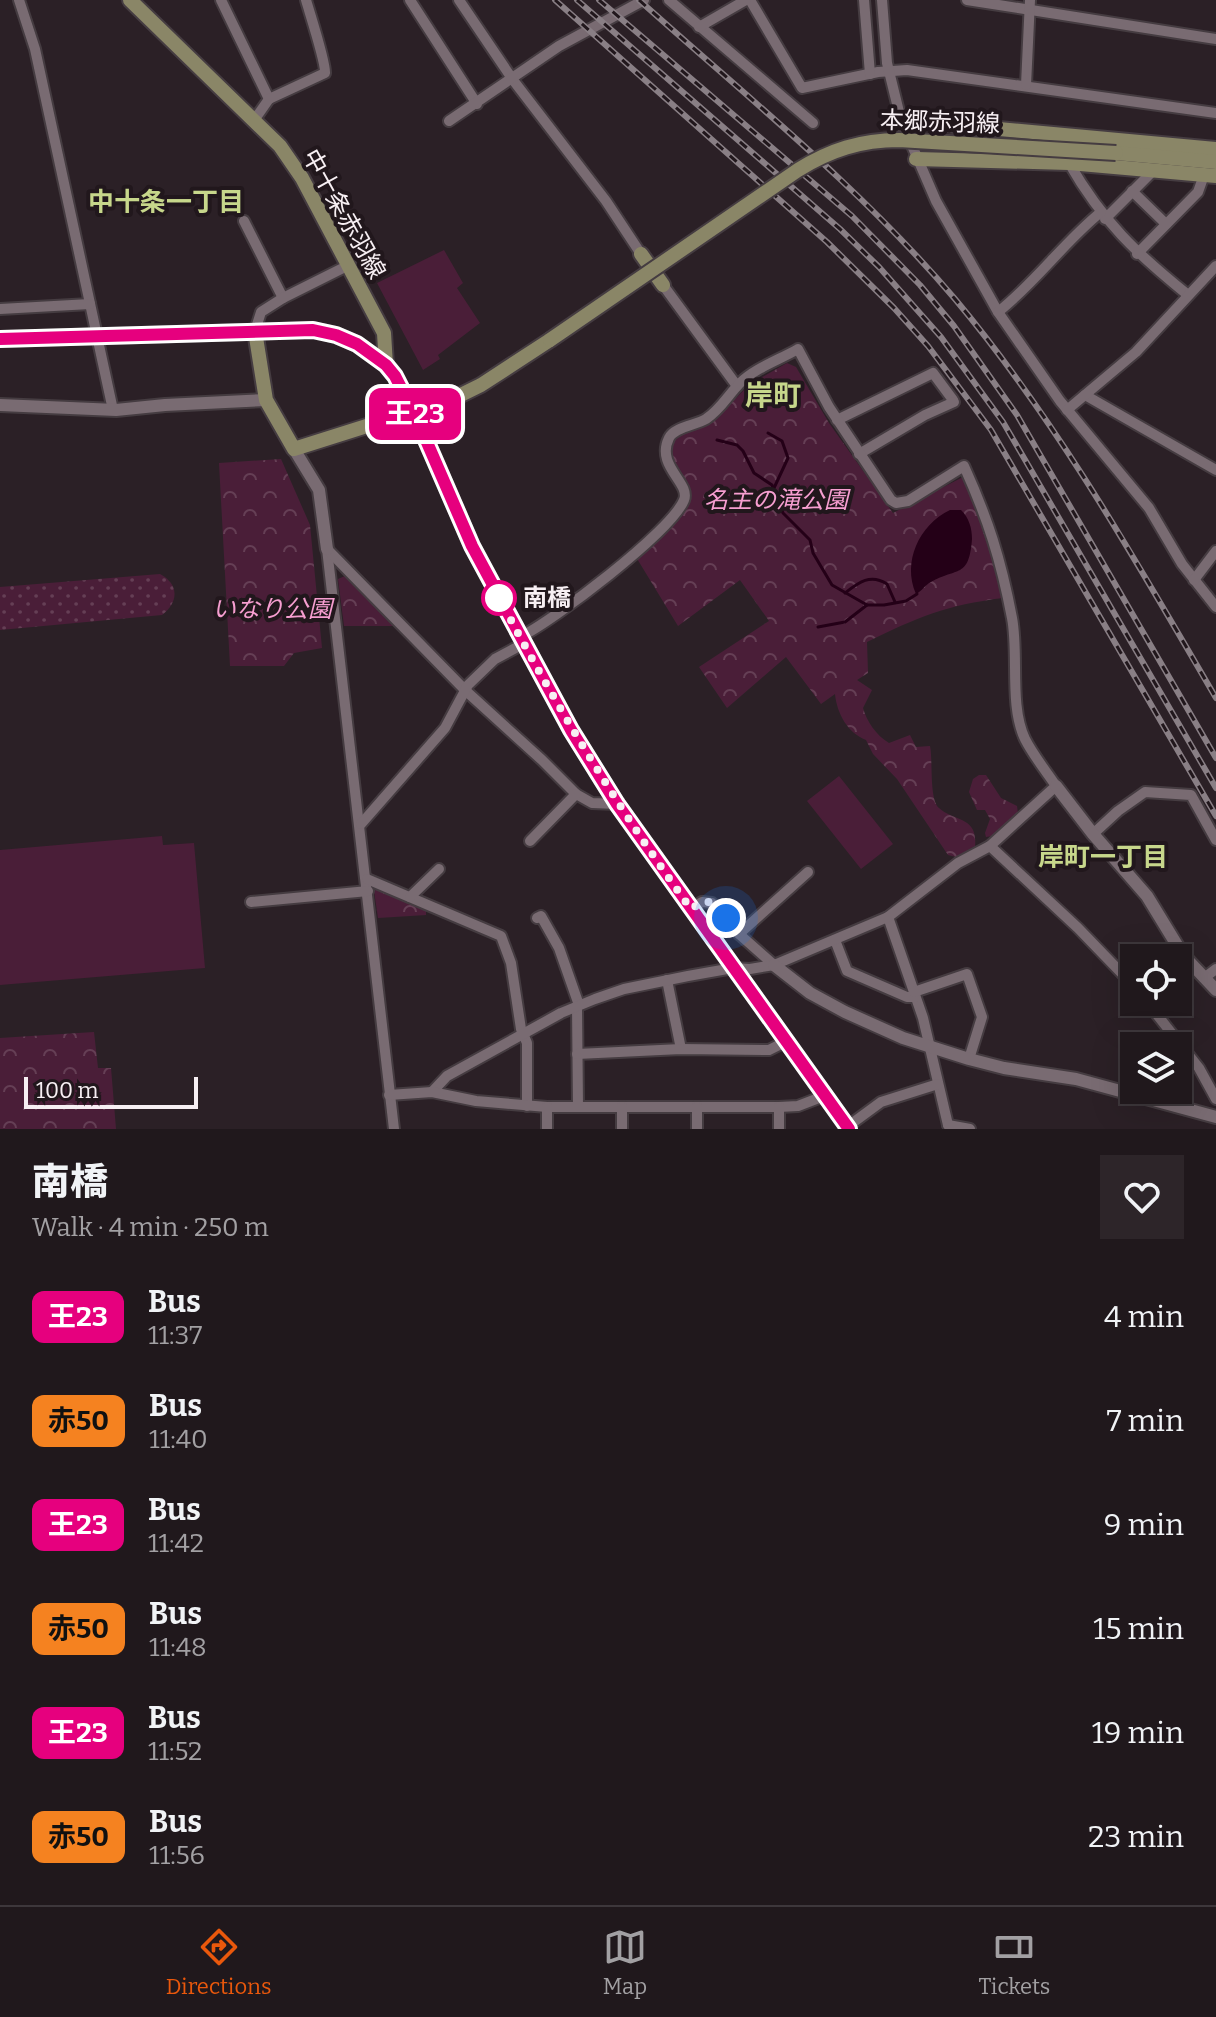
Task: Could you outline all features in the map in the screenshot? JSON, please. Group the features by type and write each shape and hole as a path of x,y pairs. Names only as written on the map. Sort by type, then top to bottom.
{"main road":[{"name":"中十条赤羽線","path":"130,0 255,119 292,161 384,333 386,365"},
{"path":"901,120 1216,149"},
{"name":"本郷赤羽線","path":"552,341 798,170 840,148 869,141 899,140 1216,162"},
{"path":"916,159 1069,163 1210,175"},
{"path":"641,254 659,279"},
{"name":"本郷赤羽線","path":"416,417 481,385 659,279"},
{"path":"0,339 301,329 324,332 357,344 386,365 416,417 472,546 521,640 617,804 848,1128"},
{"path":"255,331 266,400 294,449 392,418"}],"street":[{"path":"19,0 35,49 113,410"},
{"path":"221,0 269,99"},
{"path":"255,119 269,99 325,73 326,67 306,0"},
{"path":"410,0 477,104"},
{"path":"459,0 513,80 586,174 641,254"},
{"path":"449,121 559,46 644,0"},
{"path":"669,0 813,123"},
{"path":"699,27 748,0 802,88 890,70 907,70 1216,113"},
{"path":"864,0 870,74"},
{"path":"882,0 890,70 901,120 936,201 998,312 1067,410 1142,498 1194,580 1216,607"},
{"path":"967,0 1030,5 1216,39"},
{"path":"1026,85 1030,5"},
{"path":"1069,163 1103,216 1137,254 1188,295"},
{"path":"998,312 1045,270 1072,236 1103,216 1153,171"},
{"path":"1137,254 1198,192 1210,175"},
{"path":"1132,191 1166,224"},
{"path":"244,221 283,298"},
{"path":"255,331 261,312 349,265"},
{"path":"1067,410 1136,352 1216,266"},
{"path":"659,279 737,386"},
{"path":"0,309 90,304"},
{"path":"361,824 445,728 468,685 495,659 601,581 673,515 685,492 669,468 665,455 668,439 673,433 705,420 727,401 747,377 798,349 837,420 891,500 896,503 908,501 964,466 989,521 1004,579 1015,637 1017,695 1025,738 1056,786 1093,834 1147,896 1183,955 1216,990"},
{"path":"837,420 933,373 954,401 859,454"},
{"path":"1085,395 1216,470"},
{"path":"0,405 113,410 266,400"},
{"path":"294,449 319,490 361,824 394,1129"},
{"path":"327,549 466,691 576,794 592,803 617,804"},
{"path":"1194,580 1216,551"},
{"path":"432,1092 447,1076 578,1005 624,989 667,980 733,968 774,965 888,917 958,863 990,846 1056,786"},
{"path":"1093,834 1145,792 1191,795 1216,840"},
{"path":"530,841 576,794"},
{"path":"990,846 1120,972"},
{"path":"410,897 439,869"},
{"path":"739,934 808,872"},
{"path":"251,902 367,885 410,897 501,936 511,963 527,1043 527,1106"},
{"path":"691,909 702,902 712,903 739,934 810,993 845,1012 930,1047 1004,1068 1068,1077 1216,1117"},
{"path":"537,918 541,916 559,948 578,1005 578,1106"},
{"path":"888,917 930,1047 946,1127 970,1129"},
{"path":"835,940 847,971 907,997 967,974 982,1017 969,1059"},
{"path":"1204,978 1216,969"},
{"path":"667,980 681,1049"},
{"path":"1158,1016 1199,1068 1216,1099"},
{"path":"577,1054 681,1049 769,1050 785,1042"},
{"path":"848,1128 881,1102 938,1084"},
{"path":"389,1095 432,1092 476,1101 547,1107 779,1107 798,1106 824,1096"},
{"path":"547,1107 547,1129"},
{"path":"622,1107 622,1129"},
{"path":"697,1107 697,1129"},
{"path":"779,1107 779,1129"}],"green space":[{"path":"444,250 463,283 457,288 480,323 423,370 377,283"},
{"name":"名主の滝公園","path":"787,363 796,367 829,423 893,513 963,477 988,533 1003,598 933,613 867,642 868,673 857,680 872,690 863,708 880,736 889,743 910,735 916,747 930,746 936,804 969,824 975,836 975,846 956,857 948,855 897,779 873,754 866,740 844,722 835,694 821,704 786,657 727,708 699,667 769,621 740,580 678,626 636,557 671,526 689,497 688,488 672,462 674,436 712,422 750,384"},
{"name":"いなり公園","path":"281,459 310,525 322,648 294,653 284,666 230,666 219,463"},
{"path":"160,574 171,583 174,593 172,605 162,615 0,630 0,587"},
{"path":"345,576 393,626 344,626 338,579"},
{"path":"986,775 1001,798 1017,806 1018,814 992,836 986,837 990,819 985,810 977,810 969,792 973,779"},
{"path":"839,776 893,844 861,869 807,801"},
{"path":"162,836 163,845 194,843 205,968 0,985 0,850"},
{"path":"377,889 426,910 426,915 378,918 374,891"},
{"path":"94,1032 98,1068 111,1068 116,1129 0,1129 0,1038"}],"shaded area":[{"path":"950,510 961,510 970,523 972,539 968,560 960,570 940,577 916,594 911,569 916,546 930,525"}],"waterway":[{"path":"768,433 782,441 788,458 774,488"},
{"path":"717,440 737,445 754,473 772,485 783,513 810,540 813,553 832,585 867,605 906,601 917,594"},
{"path":"845,593 860,583 875,579 887,584 895,602"},
{"path":"818,627 845,622 867,605"}],"railway":[{"path":"555,0 827,242 928,346 991,430 1216,816"},
{"path":"577,0 840,229 879,267 941,337 1003,422 1216,788"},
{"path":"599,0 852,216 920,285 954,326 1017,415 1216,758"},
{"path":"639,0 842,181 955,299 1028,394 1094,493 1216,698"}],"bus line":[{"name":"王23","path":"0,339 301,329 347,339 386,365 416,417 472,546 571,730 617,804 849,1129"}],"place":[{"name":"南橋","path":"499,598"}],"district":[{"name":"中十条一丁目","path":"166,202"},
{"name":"岸町","path":"773,395"},
{"name":"岸町一丁目","path":"1103,857"}],"route":[{"path":"499,598 495,590 571,730 664,871 691,909 702,902 710,902 726,918"}]}
